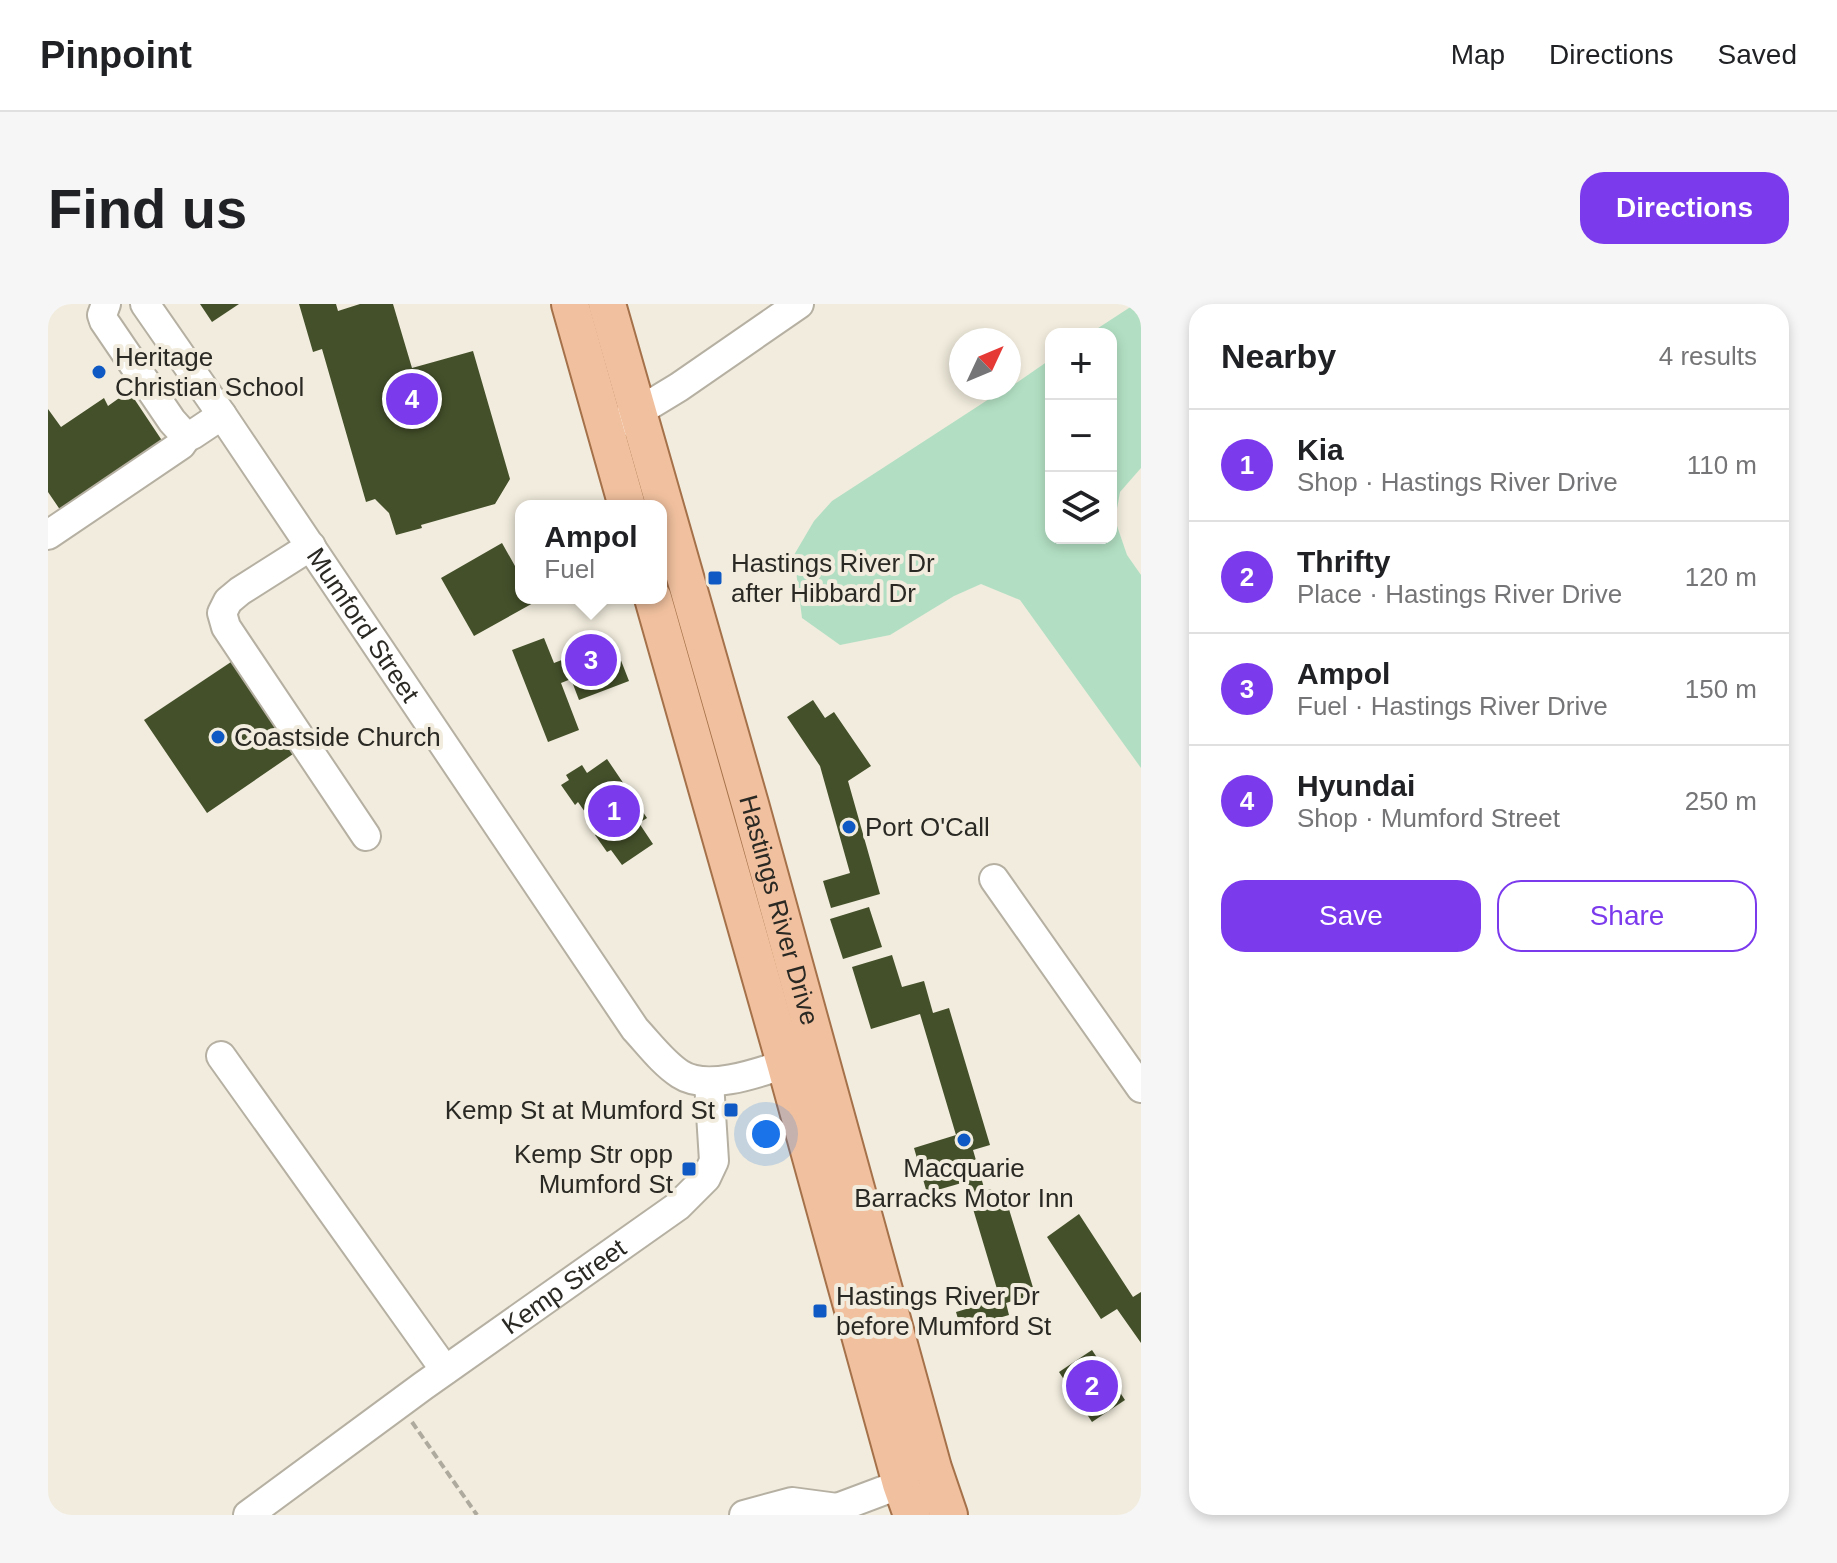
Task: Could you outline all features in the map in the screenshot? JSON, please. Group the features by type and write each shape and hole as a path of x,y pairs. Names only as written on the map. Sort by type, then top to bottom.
{"main road":[{"path":"570,304 625,500"},
{"name":"Hastings River Drive","path":"607,304 664,500"},
{"name":"Hastings River Drive","path":"667,511 746,790 802,1058 906,1499"},
{"name":"Hastings River Drive","path":"655,604 949,1515"}],"street":[{"path":"106,304 102,315 104,321 172,421 188,435"},
{"name":"Mumford Street","path":"145,304 635,1029 680,1074 691,1080 709,1082"},
{"path":"606,430 679,387 799,304"},
{"path":"48,535 181,445 188,435 222,415"},
{"path":"311,546 240,591 228,601 222,613 226,627 366,836"},
{"path":"994,879 1141,1088"},
{"path":"221,1056 445,1370"},
{"path":"709,1082 725,1081 802,1058"},
{"name":"Kemp Street","path":"248,1515 445,1370 678,1206 706,1178 714,1161 709,1082"},
{"name":"Hastings River Drive","path":"837,1511 906,1499"},
{"path":"744,1515 792,1502 837,1511"}],"path":[{"path":"399,1404 477,1515"}],"shaded area":[{"path":"1135,304 1141,304 1141,468 1120,492 1117,509 1117,328 1098,328"},
{"path":"1045,363 1045,544 1117,544 1117,526 1127,555 1141,575 1141,768 1020,600 981,584 954,596 890,635 840,645 802,618 794,555 814,521 832,501 988,400 1021,400 1021,380"}],"building":[{"path":"200,304 239,304 212,322"},
{"path":"299,304 336,304 338,311 360,304 393,304 412,368 473,351 510,479 495,504 396,535 389,513 375,499 366,502 322,349 313,352"},
{"path":"129,391 167,448 65,517 48,492 48,409 61,427 104,398 108,406"},
{"path":"502,543 515,566 515,604 531,604 474,636 441,578"},
{"path":"544,638 554,663 613,640 629,681 579,700 571,679 561,683 579,730 548,742 512,650"},
{"name":"Coastside Church","path":"231,662 293,754 207,813 144,720"},
{"name":"Port O'Call","path":"813,700 825,718 834,712 871,766 848,781 880,894 831,908 823,881 850,873 820,766 787,717"},
{"path":"607,759 647,818 639,823 653,844 622,865 611,850 607,852 595,835 599,832 578,802 575,805 561,785 569,780 566,775 582,765 587,773"},
{"path":"869,907 882,947 843,959 830,919"},
{"name":"Macquarie Barracks Motor Inn","path":"892,955 902,987 924,981 933,1013 949,1008 990,1145 973,1150 985,1191 991,1189 993,1196 1004,1193 1035,1294 1006,1303 1009,1315 961,1329 956,1312 1000,1299 965,1182 927,1193 914,1148 956,1135 920,1014 871,1029 852,967"},
{"path":"1079,1214 1133,1297 1141,1292 1141,1343 1117,1309 1101,1319 1047,1237"},
{"path":"1092,1350 1125,1400 1092,1422 1059,1372"}],"place":[{"name":"Heritage Christian School","path":"99,372"},
{"name":"Hyundai","path":"412,399"},
{"name":"Hastings River Dr after Hibbard Dr","path":"715,578"},
{"name":"Ampol","path":"591,660"},
{"name":"Coastside Church","path":"218,737"},
{"name":"Kia","path":"614,811"},
{"name":"Port O'Call","path":"849,827"},
{"name":"Kemp St at Mumford St","path":"731,1110"},
{"name":"Macquarie Barracks Motor Inn","path":"964,1140"},
{"name":"Kemp Str opp Mumford St","path":"689,1169"},
{"name":"Hastings River Dr before Mumford St","path":"820,1311"},
{"name":"Thrifty","path":"1092,1386"}]}
